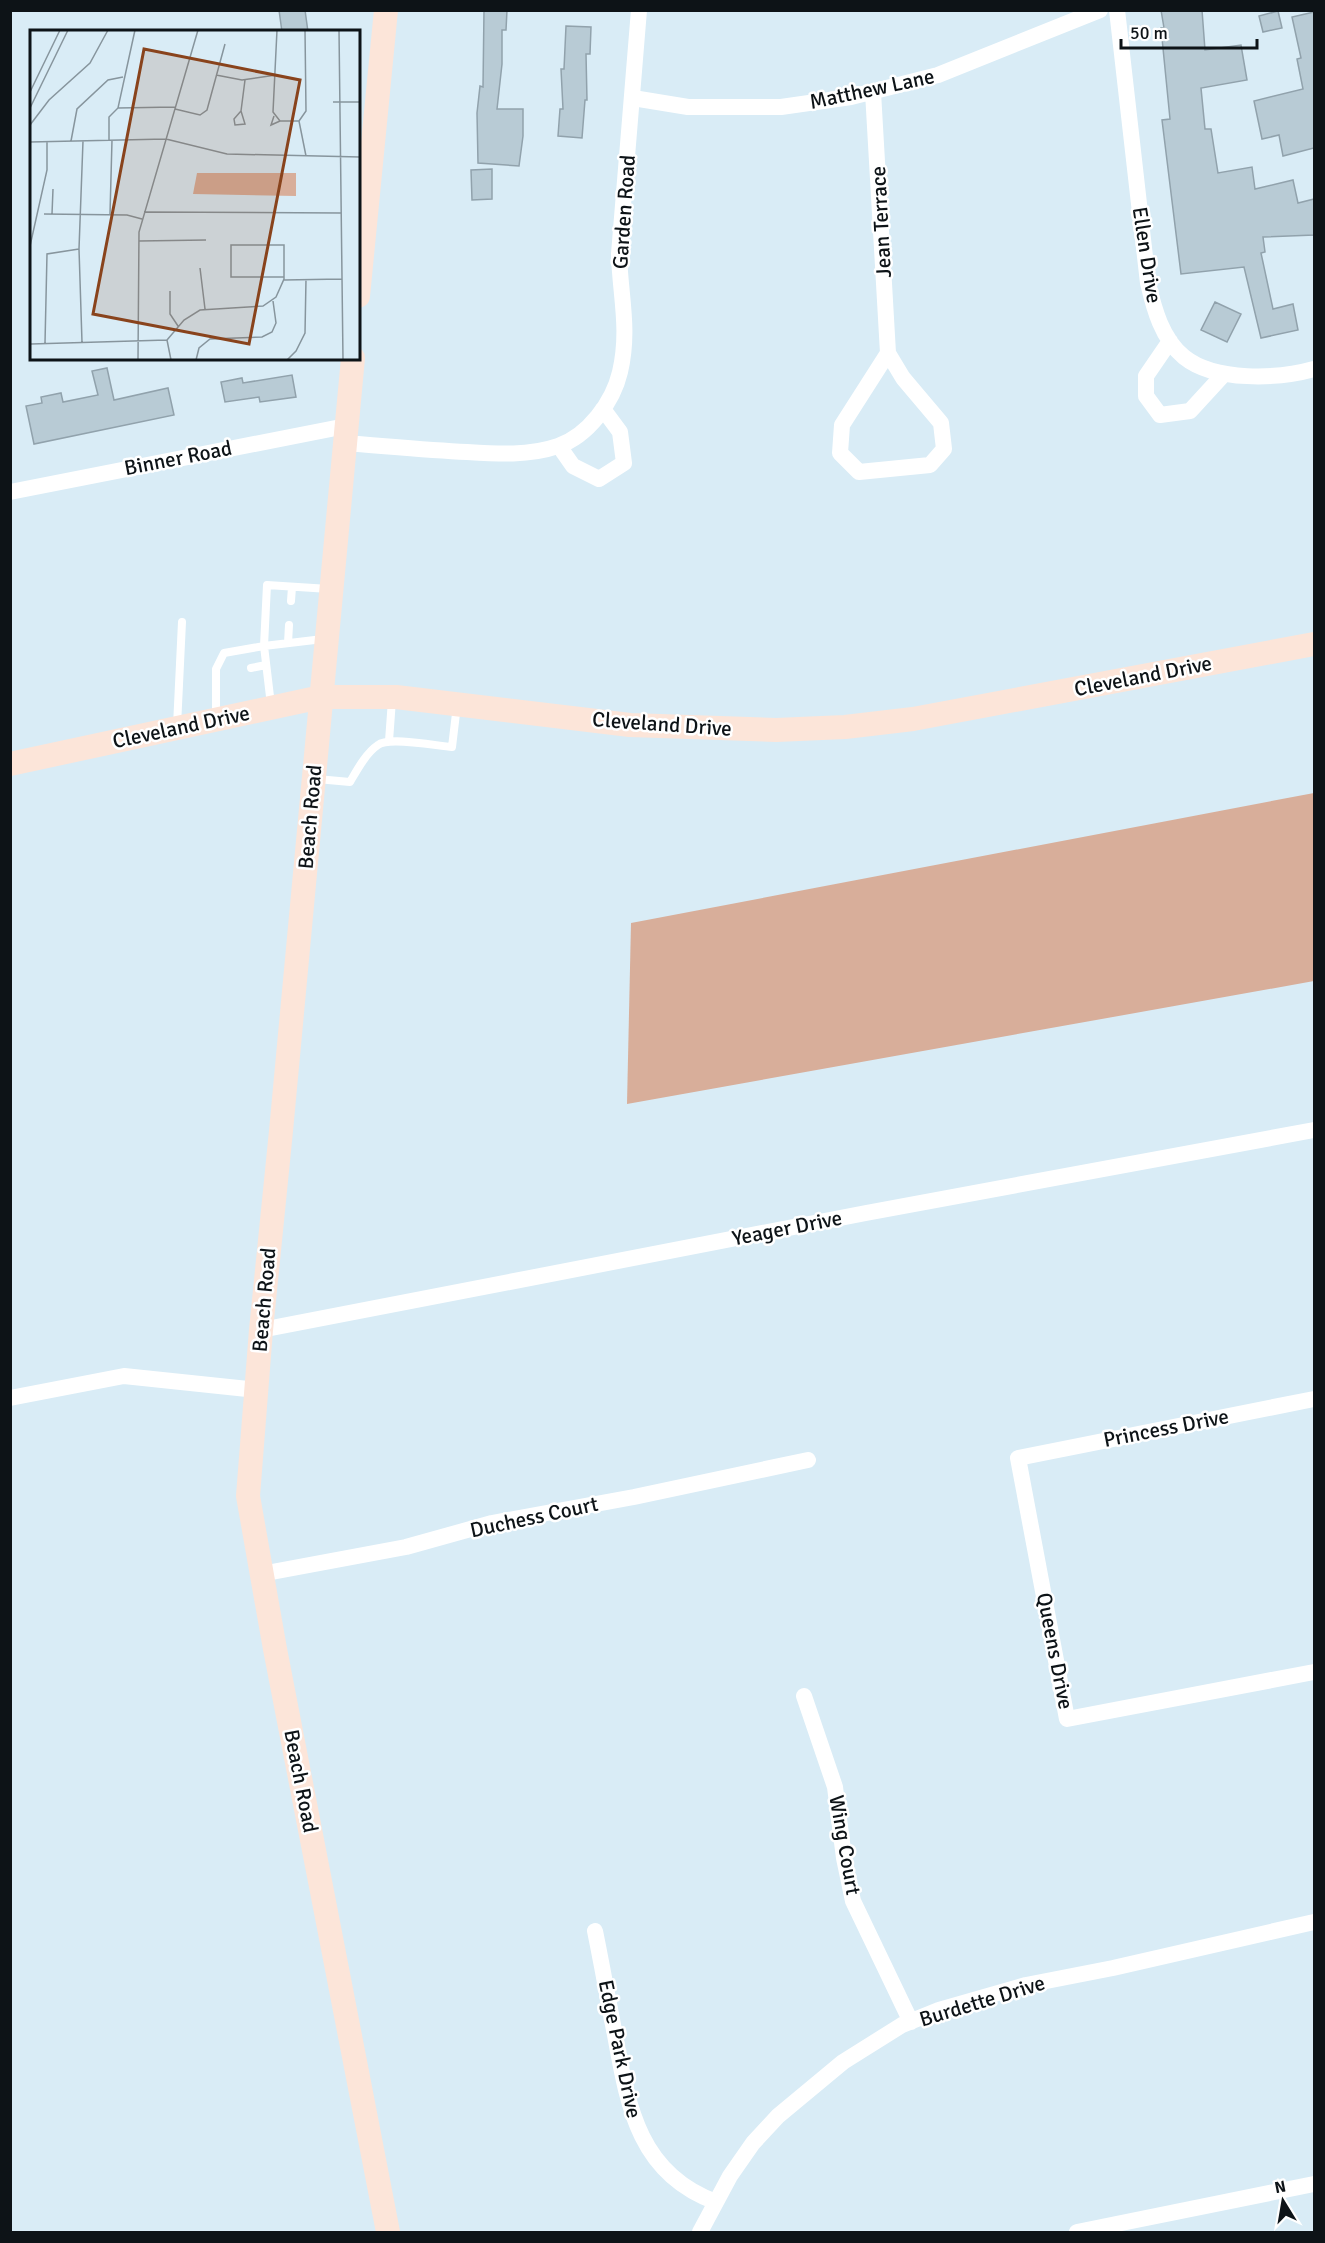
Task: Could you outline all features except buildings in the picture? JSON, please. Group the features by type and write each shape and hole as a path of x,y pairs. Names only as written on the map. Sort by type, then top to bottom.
{"street":[{"path":"360,276 386,10"},
{"name":"Garden Road","path":"345,434 435,451 513,454 559,446 581,433 603,409 620,373 624,347 625,309 619,276 619,254 639,10"},
{"name":"Matthew Lane","path":"633,98 688,107 781,107 851,97 938,75 1100,10"},
{"name":"Ellen Drive","path":"1117,10 1148,283 1154,309 1170,341 1184,357 1201,368 1224,374 1273,375 1314,369"},
{"name":"Jean Terrace","path":"873,92 888,353 903,378 940,423 944,449 930,465 859,472 840,453 842,425 888,353"},
{"path":"1170,341 1146,376 1146,396 1160,415 1190,411 1224,374"},
{"name":"Beach Road","path":"353,360 261,1330 248,1497 388,2232"},
{"path":"559,446 573,466 599,479 624,463 620,432 603,409"},
{"name":"Binner Road","path":"10,492 345,434"},
{"name":"Cleveland Drive","path":"10,764 321,697 392,697 630,725 776,730 844,727 913,719 1314,644"},
{"name":"Yeager Drive","path":"261,1330 877,1211 1314,1130"},
{"path":"10,1398 123,1376 257,1390"},
{"name":"Princess Drive","path":"1018,1458 1314,1399"},
{"name":"Queens Drive","path":"1018,1458 1067,1719 1314,1672"},
{"name":"Duchess Court","path":"261,1574 406,1546 492,1523 634,1497 808,1460"},
{"name":"Wing Court","path":"804,1696 835,1787 844,1858 853,1901 911,2022"},
{"name":"Burdette Drive","path":"700,2232 730,2176 753,2143 778,2116 843,2062 911,2022 939,2010 1026,1985 1113,1968 1314,1922"},
{"name":"Edge Park Drive","path":"595,1931 625,2089 633,2118 643,2140 660,2165 678,2183 696,2195 716,2202"},
{"path":"1077,2232 1314,2184"}],"lane":[{"path":"271,707 264,646 267,585 331,590"},
{"path":"291,601 292,587"},
{"path":"177,727 182,622"},
{"path":"288,643 289,625"},
{"path":"216,718 215,676 224,653 327,639"},
{"path":"251,668 266,665"},
{"path":"215,676 226,674"},
{"path":"389,741 392,697"},
{"path":"314,779 350,782 361,764 378,744 389,741 452,747 457,705"}],"shaded area":[{"path":"1314,793 1314,981 627,1104 631,923"}]}
